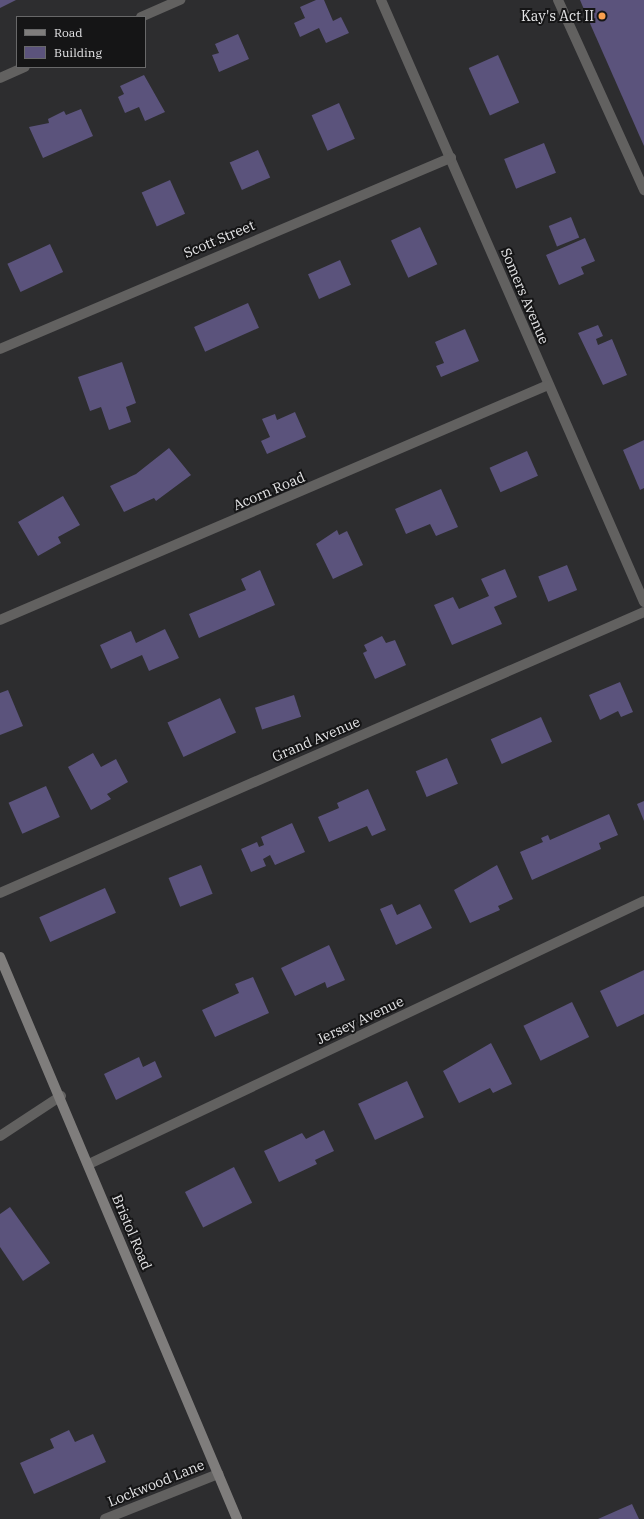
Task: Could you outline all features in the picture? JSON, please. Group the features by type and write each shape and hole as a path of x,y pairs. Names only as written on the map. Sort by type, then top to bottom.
{"main road":[{"name":"Bristol Road","path":"0,957 89,1164 237,1519"}],"street":[{"path":"143,16 180,0"},
{"name":"Somers Avenue","path":"381,0 644,602"},
{"path":"558,0 644,190"},
{"path":"0,78 23,68"},
{"name":"Scott Street","path":"0,350 451,158"},
{"name":"Acorn Road","path":"0,620 548,385"},
{"name":"Grand Avenue","path":"0,893 644,612"},
{"name":"Jersey Avenue","path":"89,1164 644,901"},
{"path":"0,1136 60,1096"},
{"name":"Lockwood Lane","path":"105,1519 218,1474"}],"building":[{"path":"0,0 16,0 0,8"},
{"path":"316,0 324,0 333,21 341,17 349,33 326,43 319,28 300,37 294,23 305,18 300,7"},
{"path":"580,0 644,0 644,146 592,28"},
{"path":"238,34 249,59 219,72 212,55 219,53 215,44"},
{"path":"498,55 519,103 490,116 469,68"},
{"path":"144,75 165,112 145,121 139,107 125,113 118,97 124,94 120,86"},
{"path":"339,103 355,139 327,151 312,115"},
{"path":"81,109 93,136 43,158 29,127 49,123 48,119 64,111 66,115"},
{"path":"544,143 556,173 516,189 504,159"},
{"path":"258,150 270,177 242,190 230,163"},
{"path":"170,180 185,214 157,226 142,193"},
{"path":"571,217 579,237 557,246 549,226"},
{"path":"420,227 437,264 408,278 391,241"},
{"path":"585,238 595,261 581,267 584,274 559,285 546,255"},
{"path":"50,244 63,272 21,292 7,264"},
{"path":"340,260 351,285 319,299 308,274"},
{"path":"248,303 259,328 205,352 194,327"},
{"path":"598,325 603,336 596,339 598,345 612,339 627,375 603,385 578,333"},
{"path":"465,329 479,361 441,377 436,366 444,363 435,342"},
{"path":"122,362 136,403 126,407 131,422 109,430 101,407 90,411 78,377"},
{"path":"295,412 306,437 267,454 261,441 270,437 262,419 275,414 277,420"},
{"path":"644,440 644,488 640,490 623,450"},
{"path":"169,448 191,475 156,501 154,498 124,512 110,486 136,474"},
{"path":"527,451 538,476 501,492 490,468"},
{"path":"441,489 458,527 436,536 430,524 406,534 395,509"},
{"path":"63,496 80,525 58,537 61,543 38,556 18,522"},
{"path":"337,530 339,535 347,531 363,565 333,579 316,544"},
{"path":"567,565 577,590 548,602 538,577"},
{"path":"505,569 517,597 494,607 502,624 452,645 434,605 453,597 459,609 489,596 481,579"},
{"path":"260,570 275,605 199,638 189,614 246,590 241,579"},
{"path":"165,629 179,658 149,671 142,655 111,669 100,645 131,631 136,643"},
{"path":"382,636 386,643 395,640 406,665 375,679 363,653 367,651 364,645"},
{"path":"620,682 633,712 621,717 618,711 600,720 589,695"},
{"path":"8,690 23,726 0,735 0,693"},
{"path":"294,695 301,717 262,730 255,708"},
{"path":"220,698 236,732 183,757 167,723"},
{"path":"541,717 552,742 502,764 491,739"},
{"path":"93,753 101,767 116,759 128,782 107,794 111,799 91,810 68,767"},
{"path":"447,758 458,784 427,797 416,771"},
{"path":"46,786 60,817 22,834 9,803"},
{"path":"368,789 386,830 372,836 367,826 329,842 318,817 339,808 337,803"},
{"path":"644,801 644,821 637,804"},
{"path":"609,814 618,835 599,843 601,849 532,880 520,852 543,842 541,838 548,835 550,840"},
{"path":"292,823 305,852 275,865 270,855 263,859 266,866 251,872 241,849 257,842 259,847 264,845 261,837"},
{"path":"201,865 213,894 180,907 169,878"},
{"path":"497,865 513,899 498,906 500,910 470,923 454,890"},
{"path":"105,888 116,913 50,942 39,917"},
{"path":"392,904 397,915 420,904 432,928 396,945 380,909"},
{"path":"329,945 345,980 327,988 325,982 295,996 281,968"},
{"path":"644,970 644,1014 617,1027 600,991"},
{"path":"253,977 269,1013 215,1037 202,1010 239,993 235,984"},
{"path":"572,1002 589,1037 541,1061 523,1026"},
{"path":"491,1043 512,1084 493,1093 490,1088 459,1103 443,1071"},
{"path":"139,1057 143,1067 155,1061 162,1077 116,1100 104,1074"},
{"path":"407,1081 424,1117 375,1140 358,1104"},
{"path":"324,1130 334,1151 315,1160 317,1164 279,1182 264,1151 302,1133 306,1139"},
{"path":"234,1167 252,1203 203,1228 185,1192"},
{"path":"10,1207 50,1263 23,1281 0,1247 0,1214"},
{"path":"69,1430 75,1442 93,1434 106,1462 34,1494 20,1463 54,1448 50,1439"},
{"path":"632,1504 639,1519 598,1519"}],"place":[{"name":"Kay's Act II","path":"602,16"}]}
